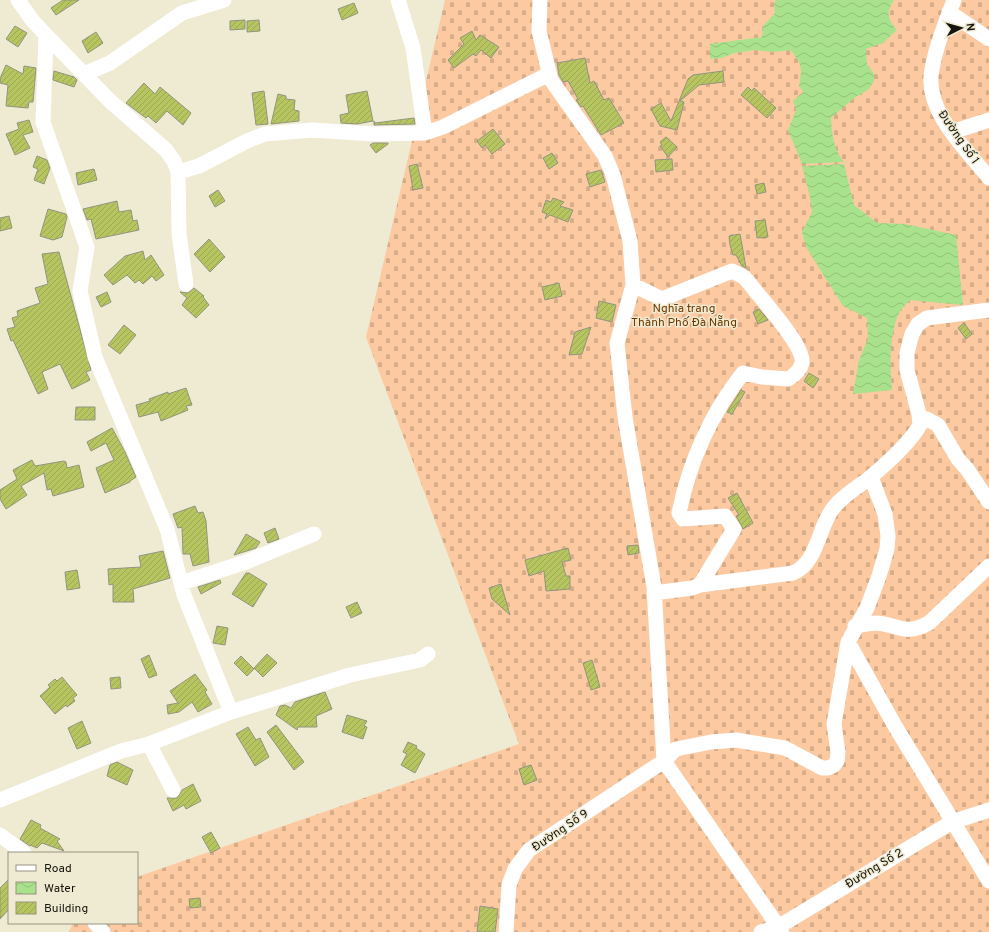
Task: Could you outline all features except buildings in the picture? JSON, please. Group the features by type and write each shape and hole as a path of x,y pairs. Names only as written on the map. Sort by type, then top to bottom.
{"street":[{"path":"18,0 32,20 46,35 43,122 87,247 80,291 95,356 167,529 181,583 231,712"},
{"path":"84,74 110,63 182,13 224,0"},
{"path":"398,0 413,48 425,133"},
{"path":"540,0 538,31 551,80 604,156 613,175 630,241 633,285 617,342 625,417 654,593 664,761 780,929"},
{"path":"951,6 989,39"},
{"name":"Đường Số 1","path":"951,6 937,49 931,77 933,95 939,112 952,132 989,178"},
{"path":"32,20 110,101 166,150 174,161 178,172 179,234 186,284"},
{"path":"178,172 199,166 247,141 266,134 312,130 374,134 425,133 444,127 549,74"},
{"path":"952,132 989,120"},
{"path":"633,285 662,299 732,271 747,281 795,342 801,355 802,362 800,370 788,379 762,377 742,373 727,392 700,446 683,493 679,513 683,519 725,516 734,529 700,585"},
{"path":"654,593 692,588 700,585 793,573 800,570 807,564 829,514 835,506 871,477 916,432 920,425 920,419 907,370 907,353 912,334 918,324 927,318 989,310"},
{"path":"920,419 927,419 938,425 958,460 967,469 989,502"},
{"path":"871,477 885,514 888,536 887,549 867,608 855,626 848,642 952,822 989,881"},
{"path":"181,583 246,562 314,534"},
{"path":"855,626 877,623 902,630 913,630 929,624 989,566"},
{"name":"Đường Số 9","path":"506,932 509,885 515,869 529,850 664,761 676,749 711,742 736,740 785,748 822,768 828,768 834,765 837,761 838,752 834,724 848,642"},
{"path":"0,800 121,751 149,744 231,712 350,675 420,660 428,654"},
{"path":"149,744 173,790"},
{"name":"Đường Số 2","path":"761,932 780,929 952,822 989,810"},
{"path":"0,835 23,852"},
{"path":"96,924 103,932"}],"green space":[{"name":"Nghĩa trang Thành Phố Đà Nẵng","path":"445,0 989,0 989,932 69,932 73,924 138,924 138,877 519,744 366,337"}],"water":[{"path":"776,0 894,0 890,8 889,15 891,22 897,30 883,43 866,49 867,64 874,74 874,81 868,90 854,98 831,118 835,147 844,162 802,164 788,130 796,110 793,101 803,92 799,86 801,71 799,63 790,50 773,52 755,50 734,53 722,58 710,59 710,44 762,37 763,26 775,13 774,4"},
{"path":"844,164 854,205 877,223 905,224 956,235 963,305 910,300 902,308 894,326 891,344 892,390 853,394 859,360 868,339 867,318 843,306 806,247 802,232 812,212 810,197 802,166"}]}
